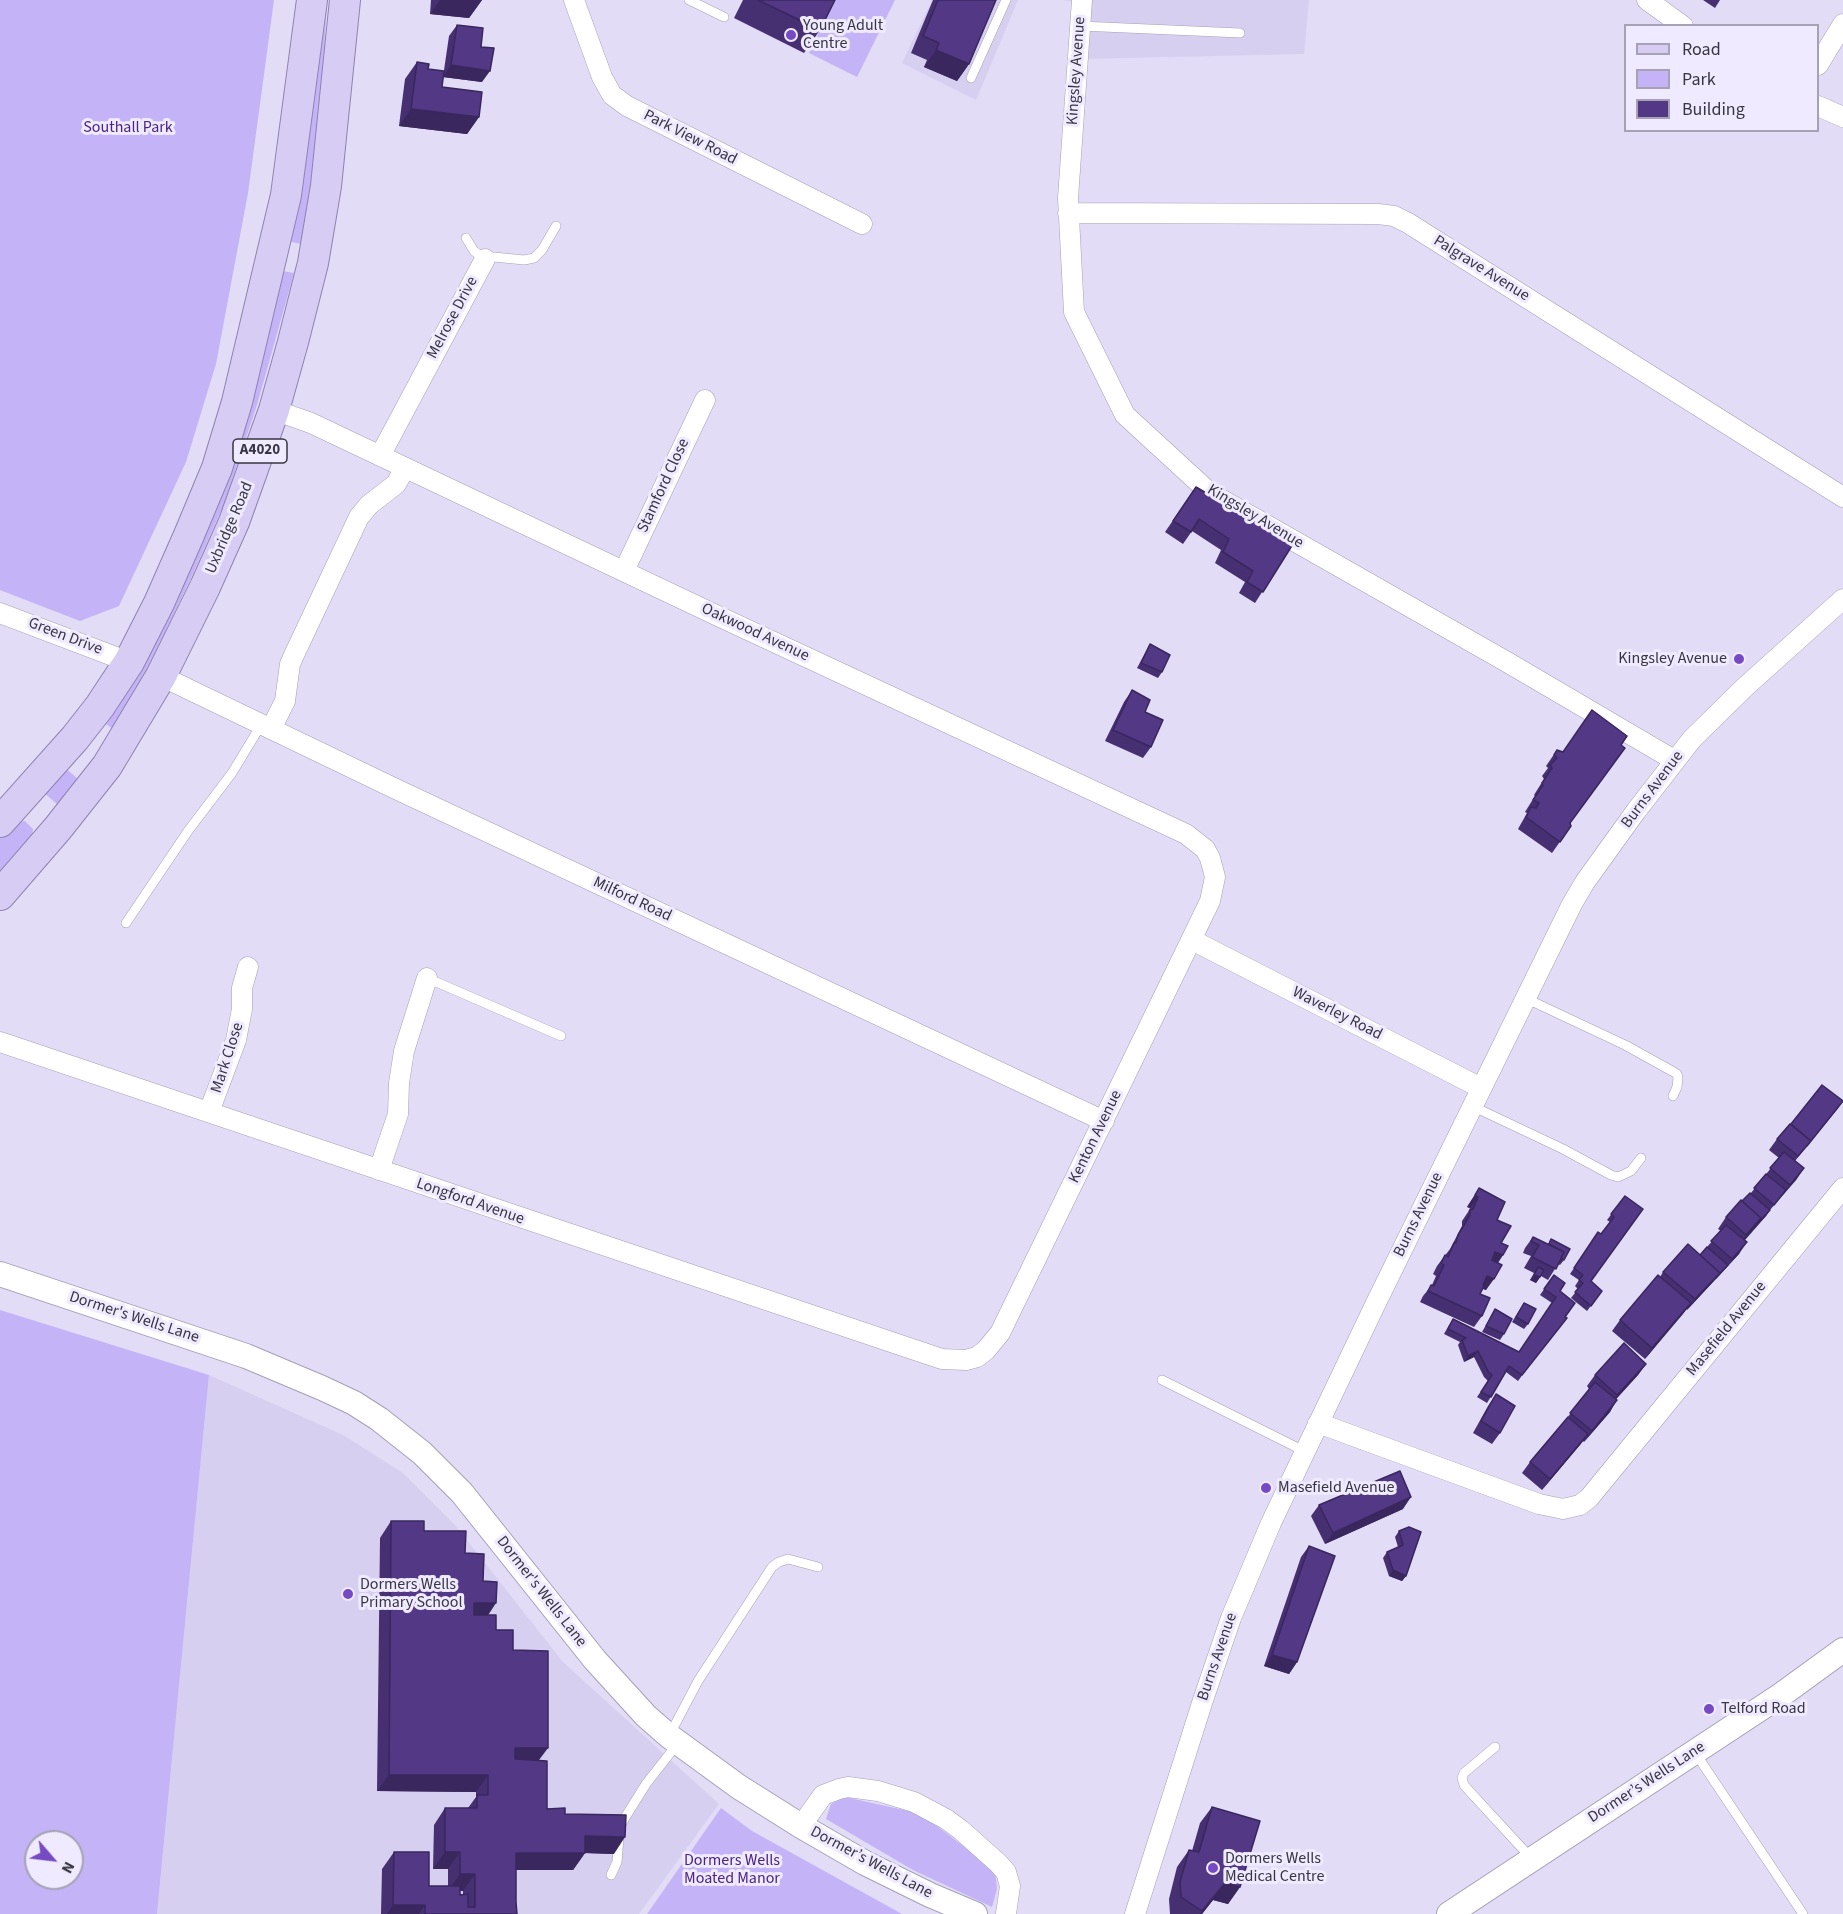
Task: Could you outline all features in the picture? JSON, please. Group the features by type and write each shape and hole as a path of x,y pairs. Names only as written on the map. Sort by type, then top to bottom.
{"main road":[{"name":"A4020","path":"0,822 100,706 129,662 159,603 217,468 237,402 286,195 298,120 312,0"},
{"name":"Uxbridge Road","path":"0,895 58,828 107,766 162,676 205,587 255,468 293,342 313,263 326,186 345,0"},
{"path":"273,253 313,263"},
{"path":"22,798 58,828"}],"street":[{"name":"Park View Road","path":"574,0 602,77 612,95 627,106 862,224"},
{"name":"Kingsley Avenue","path":"1082,0 1068,213 1074,312 1125,415 1210,493 1674,760"},
{"path":"1647,0 1680,24"},
{"path":"1819,63 1843,24"},
{"path":"1819,106 1843,117"},
{"name":"Palgrave Avenue","path":"1068,213 1378,214 1394,216 1843,497"},
{"name":"Melrose Drive","path":"380,456 485,259"},
{"name":"Stamford Close","path":"624,571 705,400"},
{"name":"Oakwood Avenue","path":"273,410 311,423 1186,834 1205,849 1215,877"},
{"path":"266,727 287,691 290,664 359,517 369,505 396,484 405,468"},
{"name":"Burns Avenue","path":"1135,1914 1231,1618 1304,1451 1564,921 1585,882 1674,760 1714,717 1843,599"},
{"name":"Green Drive","path":"0,613 129,662"},
{"name":"Milford Road","path":"162,676 1104,1120"},
{"name":"Kenton Avenue","path":"942,1359 966,1360 977,1357 1000,1333 1210,902 1215,877"},
{"name":"Waverley Road","path":"1192,940 1481,1088"},
{"name":"Mark Close","path":"209,1112 236,1040 242,1009 242,988 249,967"},
{"path":"379,1170 398,1113 399,1083 404,1051 427,978"},
{"name":"Longford Avenue","path":"0,1042 942,1359"},
{"name":"Masefield Avenue","path":"1318,1423 1539,1504 1563,1509 1580,1505 1597,1488 1843,1188"},
{"name":"Dormer's Wells Lane","path":"0,1274 246,1356 354,1403 379,1419 422,1453 462,1493 595,1660 646,1716 739,1786 801,1826"},
{"name":"Dormer’s Wells Lane","path":"1449,1914 1781,1695 1843,1650"},
{"path":"801,1826 824,1795 839,1789 878,1791 914,1802 961,1830 1006,1872 1010,1887 1006,1914"},
{"name":"Dormer’s Wells Lane","path":"801,1826 874,1867 975,1914"}],"lane":[{"path":"689,0 724,17"},
{"path":"971,78 1006,0"},
{"path":"1080,26 1240,33"},
{"name":"Melrose Drive","path":"485,259 494,257 524,260 534,258 542,250 556,226"},
{"path":"466,238 474,251 485,259"},
{"path":"126,923 188,831 266,727"},
{"path":"427,978 561,1036"},
{"path":"1525,998 1677,1074 1677,1087 1673,1096"},
{"path":"1472,1106 1598,1166 1611,1175 1618,1177 1630,1171 1641,1158"},
{"path":"1162,1380 1304,1451"},
{"path":"611,1875 617,1862 621,1821 674,1739 698,1681 772,1567 788,1559 818,1567"},
{"path":"1495,1747 1464,1773 1462,1778 1464,1785 1532,1859"},
{"path":"1695,1752 1803,1914"}],"shaded area":[{"path":"932,0 1018,0 976,100 902,63"},
{"path":"1062,0 1309,0 1304,54 1082,59 1085,3"},
{"name":"Dormers Wells Primary School","path":"209,1375 343,1435 403,1473 455,1525 563,1662 719,1804 639,1914 157,1914"}],"green space":[{"name":"Southall Park","path":"0,0 274,0 248,193 216,364 186,462 119,606 80,621 0,590"},
{"path":"327,0 321,105 301,244 287,241"},
{"path":"835,0 895,0 857,77 809,53"},
{"path":"282,271 294,273 257,405 224,504 151,662 113,729 102,721"},
{"path":"63,766 79,780 57,804 42,791"},
{"path":"25,821 33,829 32,838 0,874 0,836 14,822"},
{"path":"0,1310 209,1375 157,1914 0,1914"},
{"path":"845,1797 913,1812 929,1820 995,1870 997,1889 992,1907 913,1870 826,1819 831,1804"},
{"name":"Dormers Wells Moated Manor","path":"721,1808 752,1831 902,1914 647,1914"}],"building":[{"path":"758,0 835,0 820,30"},
{"path":"938,0 996,0 969,64 936,50 939,43 923,36"},
{"path":"457,25 483,28 481,47 494,48 490,71 451,65"},
{"path":"417,62 429,64 428,69 444,71 442,87 482,92 479,117 411,109"},
{"path":"1196,487 1293,544 1263,592 1247,582 1253,571 1223,552 1229,539 1199,519 1191,532 1173,521"},
{"path":"1150,644 1170,655 1162,672 1141,663"},
{"path":"1132,690 1150,700 1145,712 1163,720 1151,747 1113,730"},
{"path":"1592,710 1627,736 1621,745 1625,748 1570,823 1571,826 1560,842 1526,817 1531,807 1536,808 1539,803 1533,800 1552,768 1550,765 1557,758 1554,755 1557,750 1563,752"},
{"path":"1822,1085 1843,1101 1811,1141 1791,1124"},
{"path":"1790,1124 1811,1141 1798,1156 1777,1139"},
{"path":"1784,1152 1804,1168 1790,1185 1770,1168"},
{"path":"1766,1174 1786,1190 1774,1205 1754,1188"},
{"path":"1479,1188 1505,1202 1497,1220 1511,1226 1501,1243 1508,1246 1503,1255 1495,1252 1492,1260 1502,1265 1494,1279 1487,1276 1480,1294 1490,1298 1482,1316 1428,1291 1431,1285 1434,1286 1444,1265 1441,1263 1445,1255 1448,1257 1470,1215 1470,1210 1473,1209 1478,1197 1475,1195"},
{"path":"1750,1193 1770,1210 1757,1224 1761,1218 1742,1201"},
{"path":"1625,1196 1643,1209 1591,1281 1602,1291 1591,1306 1575,1292 1583,1283 1579,1280 1583,1275 1574,1268 1598,1232 1601,1234 1614,1217 1611,1214"},
{"path":"1741,1200 1761,1218 1746,1235 1726,1217"},
{"path":"1726,1225 1747,1242 1732,1259 1711,1241"},
{"path":"1533,1237 1564,1252 1556,1269 1532,1257 1539,1245 1531,1241"},
{"path":"1551,1239 1570,1249 1564,1260 1561,1258 1564,1252 1549,1244"},
{"path":"1688,1244 1720,1273 1695,1299 1663,1272"},
{"path":"1707,1247 1728,1265 1716,1278 1720,1273 1700,1255"},
{"path":"1538,1267 1544,1270 1540,1277 1534,1275"},
{"path":"1554,1275 1565,1283 1560,1291 1575,1303 1565,1317 1567,1318 1522,1375 1509,1366 1491,1397 1481,1392 1492,1375 1478,1351 1468,1356 1462,1340 1466,1338 1448,1329 1453,1319 1519,1352 1556,1297 1544,1289"},
{"path":"1658,1275 1691,1303 1652,1348 1620,1320"},
{"path":"1524,1303 1536,1309 1528,1324 1516,1317"},
{"path":"1495,1309 1512,1319 1504,1334 1486,1326"},
{"path":"1624,1343 1646,1364 1617,1395 1595,1375"},
{"path":"1595,1382 1617,1400 1592,1431 1570,1413"},
{"path":"1496,1394 1515,1406 1500,1433 1481,1421"},
{"path":"1568,1417 1588,1434 1550,1479 1530,1462"},
{"path":"1400,1471 1411,1497 1333,1533 1319,1505"},
{"path":"391,1521 424,1521 424,1531 466,1531 465,1553 484,1554 483,1581 497,1582 496,1603 474,1603 474,1615 496,1615 496,1630 513,1630 513,1650 548,1651 548,1748 515,1748 515,1759 547,1761 547,1809 565,1808 565,1814 626,1815 625,1837 585,1836 585,1853 516,1853 517,1914 425,1914 425,1905 393,1905 394,1852 429,1852 429,1886 460,1886 460,1895 468,1894 468,1907 475,1907 475,1874 460,1874 460,1852 445,1852 445,1808 477,1808 477,1795 488,1795 488,1775 389,1775"},
{"path":"1409,1527 1421,1532 1406,1576 1393,1570 1387,1552 1403,1545 1399,1531"},
{"path":"1309,1546 1335,1556 1297,1662 1272,1655"},
{"name":"Dormers Wells Medical Centre","path":"1212,1807 1260,1821 1240,1887 1225,1883 1202,1911 1181,1897 1180,1882 1189,1850 1199,1852"}],"place":[{"name":"Young Adult Centre","path":"791,35"},
{"name":"Kingsley Avenue","path":"1739,659"},
{"name":"Masefield Avenue","path":"1266,1488"},
{"name":"Dormers Wells Primary School","path":"348,1594"},
{"name":"Telford Road","path":"1709,1709"},
{"name":"Dormers Wells Medical Centre","path":"1213,1868"}]}
